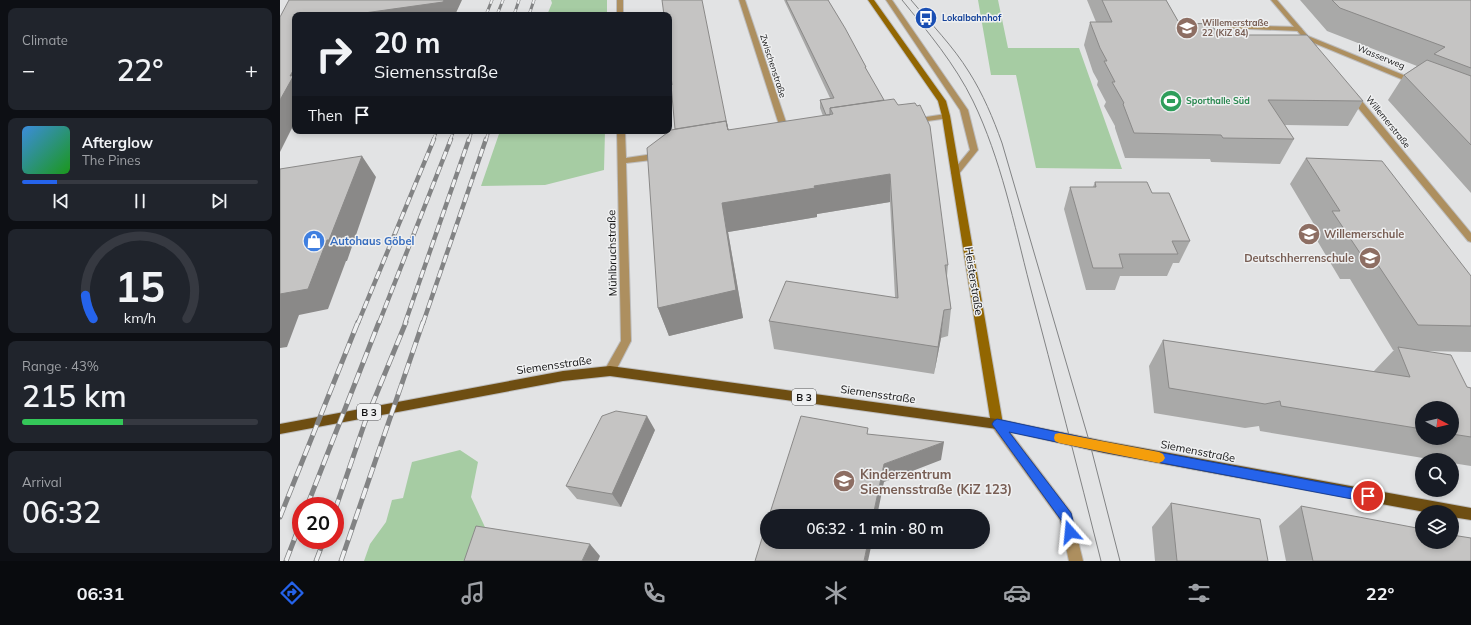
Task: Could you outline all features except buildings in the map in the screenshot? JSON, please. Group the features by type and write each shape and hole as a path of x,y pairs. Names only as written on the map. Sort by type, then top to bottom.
{"main road":[{"name":"Siemensstraße","path":"280,429 555,377 610,371 997,424 1104,447 1471,514"}],"street":[{"path":"620,0 620,12"},
{"name":"Zwischenstraße","path":"742,0 787,138"},
{"name":"Heisterstraße","path":"871,0 942,101 946,116 997,424 1066,517 1076,561"},
{"path":"889,0 964,110 974,150 955,173"},
{"path":"1274,0 1320,55"},
{"path":"1229,27 1298,29"},
{"name":"Wasserweg","path":"1305,37 1425,86"},
{"name":"Willemerstraße","path":"1348,90 1471,239"},
{"path":"908,121 946,116"},
{"name":"Mühlbruchstraße","path":"610,371 626,341 622,134"},
{"path":"622,162 671,154"}],"green space":[{"path":"551,0 607,0 607,12 548,12 552,3"},
{"path":"978,0 998,0 1008,48 1079,48 1122,169 1036,168 1016,75 991,75"},
{"path":"499,134 605,134 604,170 545,185 481,186"},
{"path":"460,450 478,462 471,497 490,538 482,561 364,561 370,544 386,522 392,500 403,498 412,462"}],"tram line":[{"path":"902,0 922,24 958,74 966,87 983,123 999,169 1012,216 1101,561"},
{"path":"911,0 963,62 974,80 999,134 1090,444 1120,561"}],"railway":[{"path":"487,12 492,0"},
{"path":"498,12 503,0"},
{"path":"515,12 519,0"},
{"path":"530,12 534,0"},
{"path":"433,140 436,134"},
{"path":"450,140 453,134"},
{"path":"469,140 471,134"},
{"path":"486,140 488,134"},
{"path":"358,323 434,139"},
{"path":"379,323 451,139"},
{"path":"405,323 469,139"},
{"path":"423,323 486,139"},
{"path":"280,517 358,322"},
{"path":"311,497 379,322"},
{"path":"339,497 365,422 406,322"},
{"path":"341,561 423,322"},
{"path":"286,561 292,545"},
{"path":"316,561 321,549"}],"slow traffic":[{"path":"1059,438 1159,458"}],"place":[{"name":"Lokalbahnhof","path":"926,18"},
{"name":"Willemerstraße 22 (KiZ 84)","path":"1187,28"},
{"name":"Sporthalle Süd","path":"1171,101"},
{"name":"Willemerschule","path":"1309,234"},
{"name":"Autohaus Göbel","path":"314,241"},
{"name":"Deutschherrenschule","path":"1370,258"},
{"name":"Kinderzentrum Siemensstraße (KiZ 123)","path":"844,481"}],"route":[{"path":"1070,532 1066,517 997,424 1104,447 1368,496"}]}
